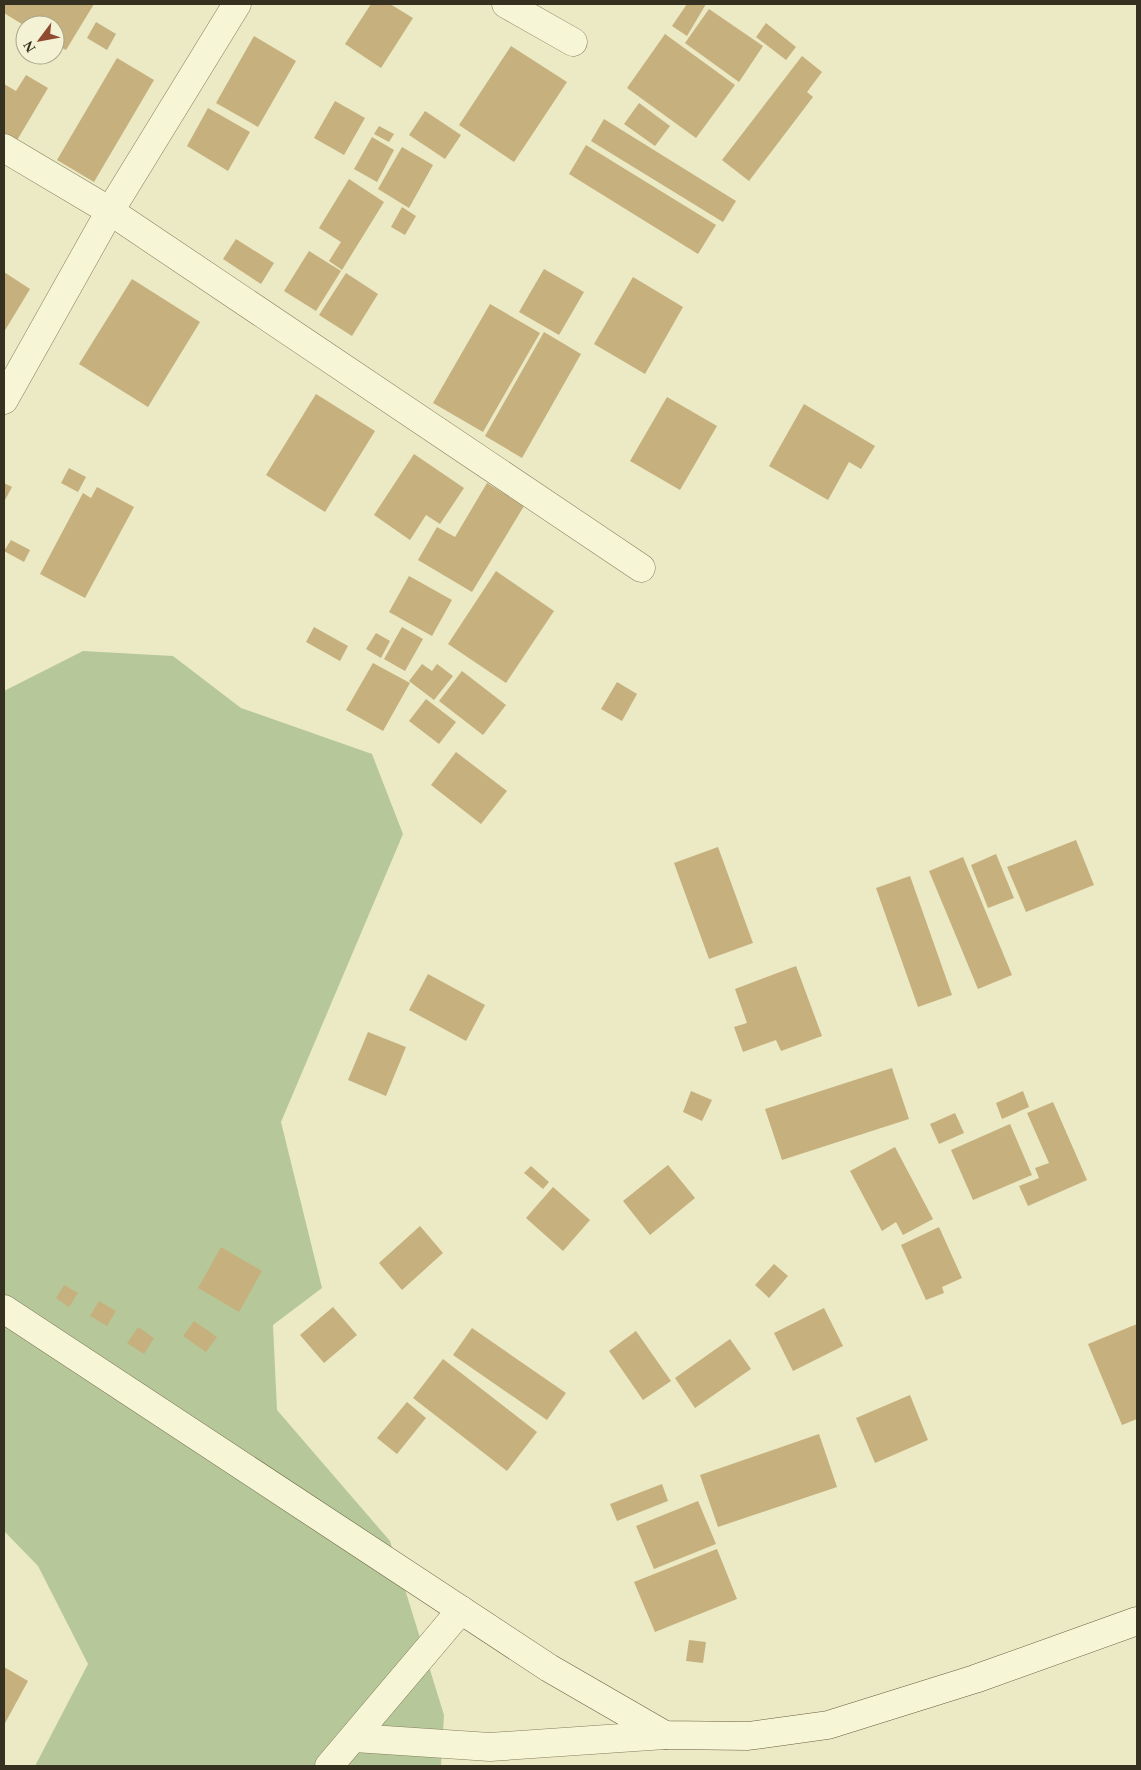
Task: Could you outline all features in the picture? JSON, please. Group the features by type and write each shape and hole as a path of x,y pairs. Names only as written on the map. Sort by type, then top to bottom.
{"street":[{"path":"4,400 110,211 236,4"},
{"path":"506,4 573,42"},
{"path":"4,148 110,211 641,568"},
{"path":"4,1309 549,1668 665,1735"},
{"path":"329,1766 355,1738 461,1610"},
{"path":"355,1738 490,1747 665,1735 748,1736 828,1725 975,1679 1137,1621"}],"green space":[{"path":"83,651 173,656 241,708 372,754 403,834 281,1122 322,1288 273,1325 277,1410 390,1541 444,1715 441,1766 35,1766 88,1664 38,1566 4,1531 4,691"}],"building":[{"path":"4,4 94,4 66,50 65,15 15,15 15,20 4,13"},
{"path":"371,4 390,4 413,18 381,68 345,44"},
{"path":"687,4 706,4 687,36 672,26"},
{"path":"709,9 763,46 739,82 685,43"},
{"path":"96,22 116,34 107,50 87,38"},
{"path":"766,23 796,47 786,60 756,37"},
{"path":"665,34 735,85 696,138 627,88"},
{"path":"254,36 296,61 258,127 216,103"},
{"path":"511,46 567,82 514,162 459,125"},
{"path":"802,56 822,72 807,92 813,97 749,181 722,160"},
{"path":"117,58 154,80 94,182 57,160"},
{"path":"26,75 48,88 16,142 4,134 4,84 16,91"},
{"path":"335,101 365,118 344,155 314,138"},
{"path":"639,103 670,126 655,146 624,124"},
{"path":"208,108 250,132 228,171 187,146"},
{"path":"425,111 461,135 445,159 409,135"},
{"path":"604,119 736,201 723,222 591,141"},
{"path":"379,126 394,134 389,142 374,134"},
{"path":"372,137 394,150 377,182 354,169"},
{"path":"586,145 716,225 698,254 569,174"},
{"path":"402,147 433,165 409,208 378,189"},
{"path":"349,179 384,202 342,270 329,261 341,242 319,228"},
{"path":"402,207 416,216 405,235 391,227"},
{"path":"236,239 274,263 261,284 223,259"},
{"path":"309,251 341,271 316,311 284,291"},
{"path":"544,269 584,292 559,335 519,312"},
{"path":"4,272 30,289 4,332"},
{"path":"346,273 378,294 352,336 319,315"},
{"path":"633,277 683,307 645,374 594,344"},
{"path":"132,279 200,322 148,407 79,364"},
{"path":"490,304 540,333 483,432 433,403"},
{"path":"544,332 581,354 522,458 485,436"},
{"path":"316,394 375,431 325,512 266,475"},
{"path":"667,397 717,426 680,490 630,461"},
{"path":"804,404 875,446 861,469 849,462 828,500 769,466"},
{"path":"414,454 464,488 440,524 426,515 410,540 374,515"},
{"path":"69,468 86,477 78,492 61,483"},
{"path":"4,483 12,487 4,502"},
{"path":"487,483 524,506 472,592 418,560 437,527 455,537"},
{"path":"97,487 134,507 85,598 40,574 83,493 91,498"},
{"path":"11,540 30,550 24,562 4,551"},
{"path":"496,571 554,611 506,683 448,644"},
{"path":"409,576 452,600 432,636 389,612"},
{"path":"314,627 348,646 340,661 306,642"},
{"path":"402,627 423,639 405,671 384,659"},
{"path":"376,633 390,641 381,658 366,649"},
{"path":"373,663 410,683 383,731 346,710"},
{"path":"422,664 432,671 437,664 453,676 434,700 409,681"},
{"path":"462,671 506,705 483,735 439,701"},
{"path":"617,682 637,694 622,721 601,709"},
{"path":"426,699 456,722 439,744 409,721"},
{"path":"456,752 507,791 481,824 431,785"},
{"path":"1076,840 1094,885 1026,912 1007,867"},
{"path":"718,847 753,943 709,959 674,863"},
{"path":"996,854 1014,898 988,908 971,865"},
{"path":"963,857 1012,975 978,989 929,871"},
{"path":"910,876 952,995 918,1007 876,888"},
{"path":"796,966 822,1036 781,1051 776,1040 743,1052 734,1027 747,1023 735,989"},
{"path":"428,974 485,1005 466,1041 409,1010"},
{"path":"368,1032 406,1047 386,1096 348,1080"},
{"path":"892,1068 909,1119 782,1160 765,1109"},
{"path":"691,1091 712,1100 702,1121 683,1112"},
{"path":"1023,1091 1029,1107 1002,1119 996,1103"},
{"path":"1053,1102 1087,1180 1028,1206 1019,1186 1039,1178 1035,1168 1049,1163 1027,1113"},
{"path":"955,1113 964,1133 939,1144 930,1124"},
{"path":"1010,1124 1032,1175 973,1200 951,1150"},
{"path":"895,1147 933,1219 903,1235 896,1222 882,1231 850,1171"},
{"path":"668,1165 695,1198 650,1235 623,1201"},
{"path":"531,1166 549,1182 543,1189 524,1173"},
{"path":"553,1187 590,1220 563,1251 526,1218"},
{"path":"420,1226 443,1253 402,1290 379,1263"},
{"path":"939,1227 962,1278 942,1287 944,1293 926,1300 901,1245"},
{"path":"221,1247 262,1271 239,1312 198,1288"},
{"path":"774,1264 788,1276 769,1298 755,1285"},
{"path":"64,1285 78,1293 69,1307 56,1298"},
{"path":"99,1301 116,1311 107,1326 90,1316"},
{"path":"333,1307 357,1335 324,1363 300,1335"},
{"path":"824,1308 843,1346 793,1371 774,1333"},
{"path":"194,1321 217,1337 206,1352 183,1336"},
{"path":"1137,1324 1137,1419 1122,1425 1088,1344"},
{"path":"138,1327 154,1338 144,1354 127,1343"},
{"path":"472,1328 566,1393 547,1420 453,1355"},
{"path":"636,1331 671,1381 643,1400 609,1351"},
{"path":"730,1339 751,1369 695,1408 675,1378"},
{"path":"443,1359 537,1432 507,1471 413,1398"},
{"path":"910,1395 928,1440 875,1463 856,1418"},
{"path":"407,1402 426,1418 397,1454 377,1438"},
{"path":"819,1434 837,1487 718,1527 700,1475"},
{"path":"662,1484 668,1501 617,1521 610,1504"},
{"path":"698,1501 716,1544 654,1569 636,1526"},
{"path":"717,1549 737,1599 655,1632 634,1582"},
{"path":"689,1640 706,1642 703,1663 686,1661"},
{"path":"4,1667 28,1681 4,1725"}]}
